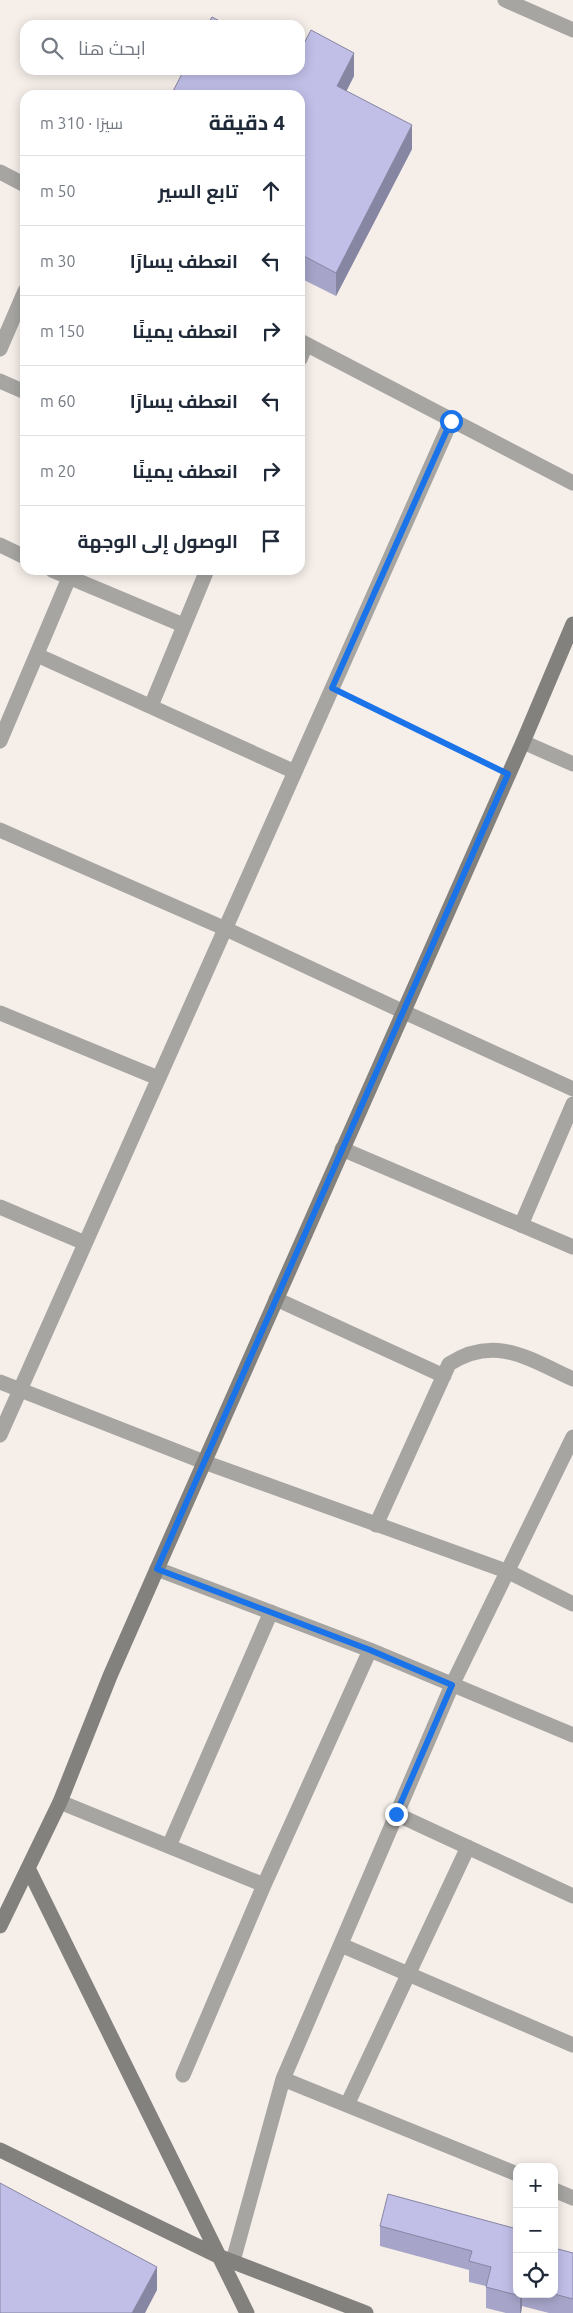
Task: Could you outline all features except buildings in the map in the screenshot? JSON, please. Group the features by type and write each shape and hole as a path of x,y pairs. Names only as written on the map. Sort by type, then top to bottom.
{"street":[{"path":"505,0 573,30"},
{"path":"0,172 20,182"},
{"path":"0,350 20,303"},
{"path":"305,344 573,483"},
{"path":"0,382 20,390"},
{"path":"0,1435 451,421"},
{"path":"0,546 20,555"},
{"path":"63,575 184,625"},
{"path":"151,706 205,575"},
{"path":"0,741 69,578"},
{"path":"0,1926 60,1802 110,1676 402,1011 508,774 567,652 573,624"},
{"path":"37,655 295,772"},
{"path":"523,742 573,764"},
{"path":"0,830 226,929 573,1090"},
{"path":"0,1013 158,1078"},
{"path":"521,1225 573,1104"},
{"path":"342,1149 573,1247"},
{"path":"0,1207 85,1243"},
{"path":"276,1299 444,1376"},
{"path":"376,1525 449,1364 462,1356 479,1350 493,1349 518,1354 573,1379"},
{"path":"0,1382 204,1462 509,1572 573,1604"},
{"path":"233,2261 283,2079 452,1685 509,1572 573,1437"},
{"path":"157,1569 370,1650 573,1735"},
{"path":"169,1846 271,1612"},
{"path":"182,2075 264,1885 370,1650"},
{"path":"60,1802 264,1885"},
{"path":"396,1814 573,1896"},
{"path":"347,2105 468,1847"},
{"path":"28,1868 247,2313"},
{"path":"341,1945 573,2045"},
{"path":"283,2079 513,2172"},
{"path":"0,2150 218,2256 366,2313"},
{"path":"558,2192 573,2198"}],"path":[{"path":"332,688 508,774"}],"route":[{"path":"396,1814 452,1685 370,1650 157,1569 508,774 332,688 451,421"}]}
